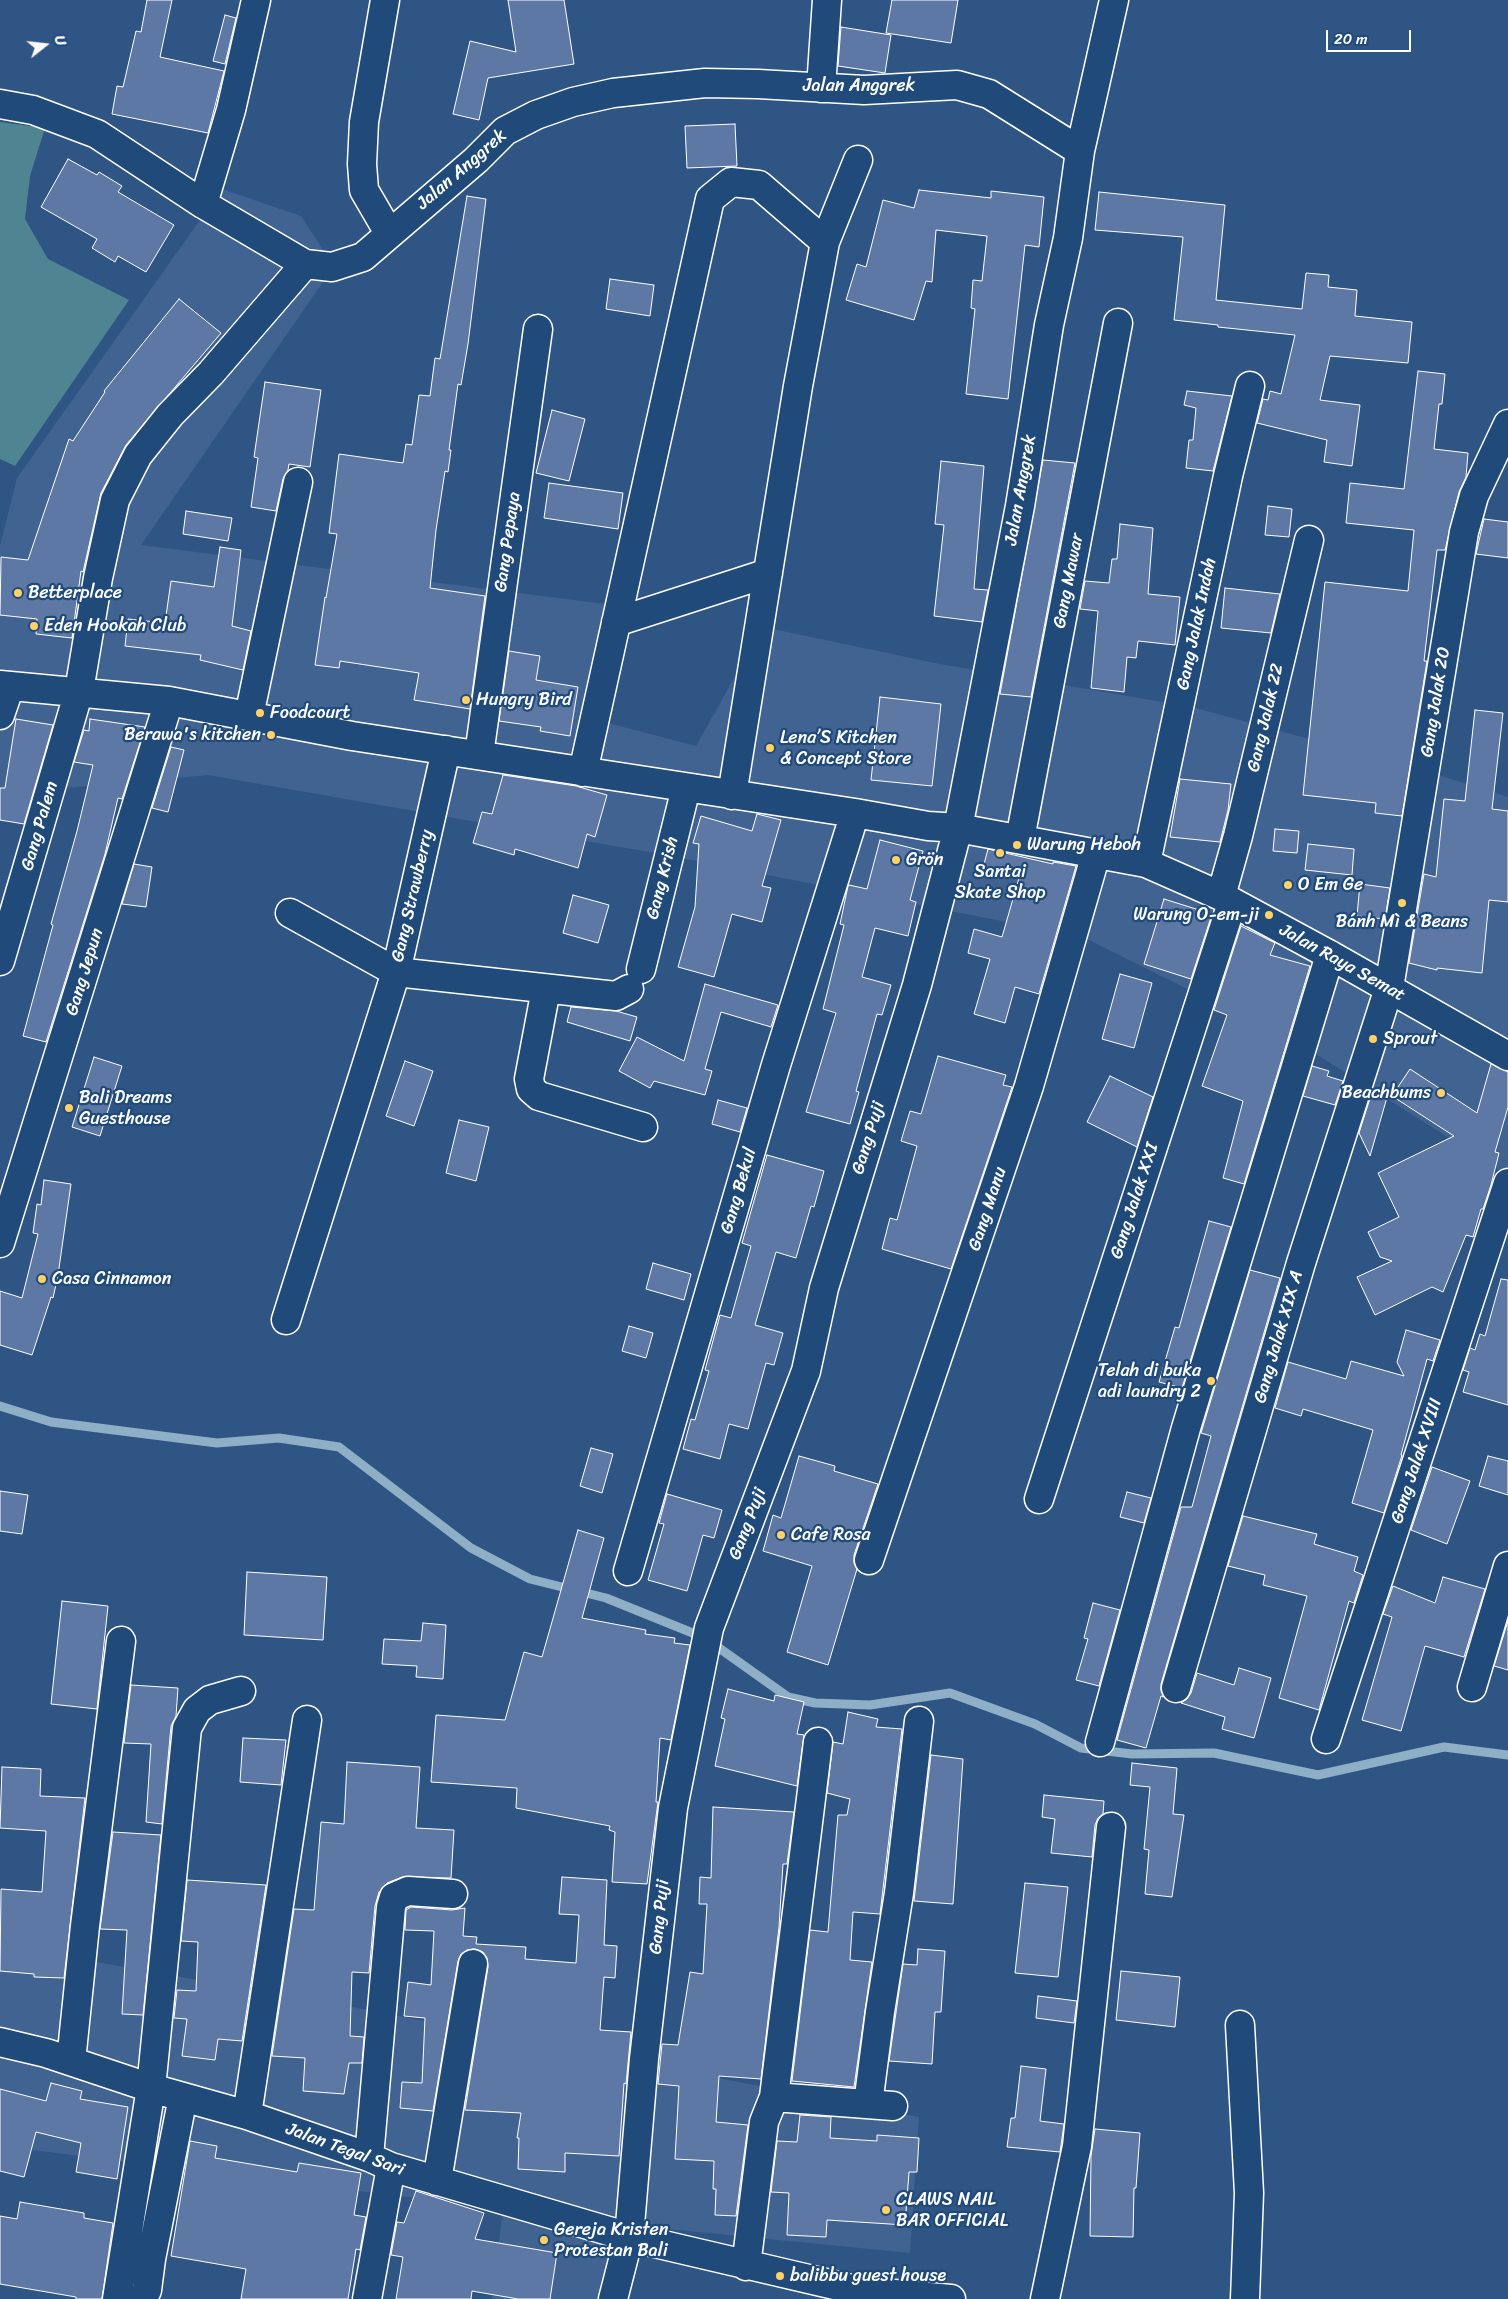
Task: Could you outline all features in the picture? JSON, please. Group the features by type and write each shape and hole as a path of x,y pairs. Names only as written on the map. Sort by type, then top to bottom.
{"street":[{"path":"203,204 230,110 256,0"},
{"path":"385,0 364,122 362,164 364,190 389,234"},
{"path":"821,88 827,0"},
{"name":"Jalan Anggrek","path":"958,828 1020,506 1049,325 1068,238 1080,151 1114,0"},
{"name":"Jalan Anggrek","path":"0,104 33,110 97,134 203,204 305,264 332,267 363,257 476,160 505,131 536,115 573,102 613,93 705,83 864,90 957,85 989,94 1080,151"},
{"path":"732,795 798,386 825,242 858,160"},
{"path":"583,772 710,199 731,182 759,185 825,242"},
{"name":"Gang Palem","path":"0,961 80,691 98,578 116,500 138,454 170,415 210,373 305,264"},
{"name":"Gang Mawar","path":"1020,838 1118,324"},
{"name":"Gang Pepaya","path":"479,755 538,329"},
{"name":"Gang Jalak Indah","path":"1146,864 1226,486 1250,386"},
{"name":"Gang Jalak 20","path":"1389,988 1464,532 1474,496 1508,424"},
{"path":"248,716 298,482"},
{"name":"Gang Jalak 22","path":"1226,900 1241,826 1309,540"},
{"path":"616,622 768,573"},
{"path":"0,716 5,686"},
{"name":"Jalan Raya Semat","path":"5,686 169,700 352,736 855,813 928,826 958,828 1020,838 1146,864 1226,900 1330,955 1508,1056"},
{"name":"Gang Jepun","path":"0,1243 169,700"},
{"name":"Gang Strawberry","path":"446,750 396,972 546,989 629,985"},
{"name":"Gang Krish","path":"629,985 686,788"},
{"name":"Gang Bekul","path":"628,1571 776,1065 855,813"},
{"name":"Gang Puji","path":"629,2237 644,2059 673,1808 709,1628 806,1371 824,1288 917,985 958,828"},
{"name":"Gang Manu","path":"869,1560 1029,1086 1096,854"},
{"name":"Gang Jalak XXI","path":"1039,1500 1226,900"},
{"path":"286,1320 396,972 290,913"},
{"path":"1100,1742 1186,1428 1330,955"},
{"name":"Gang Jalak XIX A","path":"1176,1688 1301,1262 1389,988"},
{"path":"546,989 529,1079 531,1089 539,1096 643,1126"},
{"name":"Gang Jalak XVIII","path":"1326,1739 1508,1183"},
{"path":"1472,1687 1508,1566"},
{"path":"71,2061 85,1926 121,1641"},
{"path":"117,2299 152,2088 187,1728 197,1710 210,1700 242,1691"},
{"path":"247,2115 307,1720"},
{"path":"774,2098 880,2105 880,2012 899,1893 919,1721"},
{"path":"746,2266 764,2122 774,2098 818,1742"},
{"path":"1045,2299 1077,2146 1110,1827"},
{"path":"367,2299 380,2162 391,1907 394,1897 408,1891 453,1894"},
{"path":"437,2182 472,1964"},
{"path":"1240,2025 1249,2193 1245,2299"},
{"name":"Jalan Tegal Sari","path":"0,2042 71,2061 152,2088 247,2115 437,2182 629,2237 859,2295 951,2299"},
{"path":"143,2299 147,2290 150,2259 183,2097"},
{"path":"613,2299 629,2237"}],"shaded area":[{"path":"222,189 301,216 334,266 141,545 605,604 581,716 696,746 763,627 940,664 1192,707 1426,771 1508,797 1508,1175 1308,1049 1083,937 666,855 208,775 0,794 0,546 17,478"},
{"path":"0,1943 11,1947 368,2010 919,2117 910,2253 637,2226 624,2299 492,2299 503,2209 0,2146"}],"green space":[{"path":"0,122 45,128 30,176 25,219 48,259 129,300 15,466 0,459"}],"building":[{"path":"147,0 172,0 160,57 224,71 208,133 112,114 117,86 123,87 136,31 141,32"},
{"path":"508,0 564,0 574,64 488,78 479,120 453,114 470,41 516,52"},
{"path":"892,0 958,0 951,43 886,33"},
{"path":"225,15 236,18 225,64 213,61"},
{"path":"841,27 891,35 885,73 838,66"},
{"path":"735,124 737,166 687,168 685,126"},
{"path":"68,159 97,175 99,172 122,186 118,192 174,225 146,272 118,256 115,262 92,248 97,239 41,207"},
{"path":"919,190 991,198 991,191 1044,197 1039,247 1025,245 1008,399 966,394 975,309 971,308 973,280 982,281 987,236 936,230 932,282 926,281 914,320 846,300 857,264 866,267 883,200 914,208"},
{"path":"1099,192 1225,205 1216,300 1302,309 1306,273 1329,275 1328,287 1357,290 1355,316 1412,322 1408,363 1330,356 1320,400 1360,405 1352,466 1324,462 1327,440 1257,423 1263,399 1268,400 1270,391 1281,394 1295,335 1218,327 1218,325 1174,320 1183,237 1095,230"},
{"path":"467,196 486,199 468,344 461,385 458,384 448,472 445,471 430,588 485,596 470,709 414,700 419,673 340,661 339,668 315,665 337,534 329,533 339,454 403,463 406,444 412,445 419,395 430,396 435,358 440,359"},
{"path":"610,279 654,285 650,316 606,309"},
{"path":"179,299 221,333 126,445 101,493 83,572 81,571 72,638 36,634 37,619 0,615 1,557 28,560 69,439 73,441 104,391"},
{"path":"1418,371 1445,374 1442,404 1439,404 1434,449 1468,453 1466,477 1459,492 1445,550 1437,550 1424,661 1427,661 1402,816 1375,813 1376,803 1303,795 1325,582 1408,591 1414,530 1346,523 1350,483 1404,489"},
{"path":"265,382 321,390 310,467 289,464 283,479 276,511 251,507 258,458 254,457"},
{"path":"1187,391 1232,396 1213,471 1186,468 1189,440 1193,440 1196,408 1184,405"},
{"path":"552,410 585,419 569,481 536,473"},
{"path":"1043,460 1075,463 1031,697 1000,694"},
{"path":"941,461 984,466 974,589 988,590 982,622 934,616 944,525 935,524"},
{"path":"549,483 623,493 618,529 544,518"},
{"path":"1268,506 1292,509 1289,537 1265,535"},
{"path":"186,511 232,518 228,541 183,534"},
{"path":"1484,519 1508,522 1508,558 1476,554"},
{"path":"1120,524 1153,528 1148,594 1180,597 1175,645 1138,641 1136,658 1127,657 1124,692 1091,688 1098,611 1080,609 1085,581 1109,583 1112,559 1117,559"},
{"path":"220,547 241,550 232,626 251,631 243,670 200,660 201,655 125,646 128,619 165,623 171,581 214,587"},
{"path":"1225,588 1280,594 1271,633 1221,628"},
{"path":"509,651 540,656 536,680 578,687 570,736 540,731 541,727 499,721"},
{"path":"880,697 941,704 932,786 871,780"},
{"path":"1475,710 1503,713 1492,809 1508,811 1508,902 1489,900 1482,973 1437,968 1437,970 1409,963 1424,874 1436,877 1444,799 1465,801"},
{"path":"16,719 53,725 24,824 0,820 0,788 5,788"},
{"path":"90,719 145,727 122,799 118,798 105,854 46,1042 23,1036 93,765 74,762 84,730 89,731"},
{"path":"171,747 184,750 168,812 152,808"},
{"path":"503,775 576,786 607,795 595,837 587,834 578,868 515,849 514,855 473,843 482,812 492,814"},
{"path":"1180,779 1231,784 1228,810 1220,842 1170,837"},
{"path":"757,814 781,820 762,886 771,888 762,922 732,914 714,977 678,967 695,907 699,844 693,843 701,816 752,831"},
{"path":"1275,829 1299,831 1297,853 1273,851"},
{"path":"880,840 923,851 910,900 916,902 908,936 875,928 862,977 891,985 882,1015 877,1014 856,1091 859,1092 850,1124 806,1112 836,1013 823,1009 844,925 840,924 848,886 867,889"},
{"path":"1308,844 1354,849 1352,875 1305,870"},
{"path":"988,849 1053,864 1053,862 1076,866 1039,994 1015,987 1005,1023 974,1014 990,959 968,953 974,929 1002,937 1019,878 983,868"},
{"path":"134,864 152,867 146,907 122,904"},
{"path":"1360,884 1390,888 1385,919 1357,916"},
{"path":"573,895 609,905 598,943 563,933"},
{"path":"1164,899 1212,914 1191,979 1144,964"},
{"path":"1241,926 1275,943 1270,955 1310,966 1244,1184 1223,1178 1243,1101 1202,1086 1227,1015 1214,1010"},
{"path":"1120,974 1152,983 1134,1048 1102,1039"},
{"path":"705,984 778,1005 771,1027 721,1012 705,1069 712,1071 705,1095 654,1081 650,1088 619,1071 637,1037 684,1061"},
{"path":"571,1007 616,1011 637,1017 630,1041 567,1022"},
{"path":"938,1056 1006,1075 1003,1085 1012,1087 951,1269 882,1249 890,1218 897,1220 917,1146 901,1141 910,1111 921,1114"},
{"path":"94,1057 122,1066 100,1136 72,1127"},
{"path":"405,1061 433,1071 414,1126 386,1116"},
{"path":"1491,1064 1508,1072 1508,1107 1495,1152 1499,1153 1491,1185 1483,1209 1481,1209 1473,1237 1466,1235 1443,1292 1432,1287 1375,1315 1357,1277 1392,1261 1380,1257 1368,1232 1399,1217 1378,1173 1454,1136 1392,1096 1410,1069 1477,1113"},
{"path":"1312,1066 1329,1071 1327,1076 1343,1081 1335,1105 1303,1096"},
{"path":"1110,1076 1153,1097 1137,1147 1087,1122"},
{"path":"1373,1089 1388,1094 1370,1156 1359,1133"},
{"path":"718,1100 747,1108 740,1132 712,1124"},
{"path":"459,1120 489,1127 476,1181 446,1173"},
{"path":"767,1155 824,1171 814,1207 811,1206 796,1258 776,1252 755,1325 783,1333 774,1365 766,1363 748,1429 729,1424 720,1459 683,1449 691,1419 695,1420 709,1371 705,1370 720,1315 731,1318 751,1246 742,1243"},
{"path":"44,1180 71,1184 53,1298 51,1297 32,1355 0,1345 0,1291 22,1298 38,1234 33,1233 37,1204 41,1205"},
{"path":"1209,1221 1231,1227 1182,1388 1159,1382 1175,1327 1179,1328"},
{"path":"653,1263 691,1274 684,1300 646,1289"},
{"path":"1250,1270 1280,1278 1161,1684 1161,1691 1164,1697 1161,1696 1146,1748 1117,1740 1181,1507 1192,1507 1211,1436 1201,1433"},
{"path":"1501,1279 1508,1280 1508,1405 1463,1392 1469,1372 1463,1370 1470,1348 1475,1350 1480,1334 1485,1336"},
{"path":"629,1326 653,1333 646,1358 622,1351"},
{"path":"1406,1330 1440,1340 1433,1361 1427,1359 1402,1455 1384,1513 1352,1503 1373,1430 1303,1409 1301,1416 1275,1408 1288,1362 1346,1379 1351,1361 1404,1376 1397,1362"},
{"path":"591,1448 613,1454 602,1493 580,1486"},
{"path":"799,1456 835,1466 834,1471 878,1484 854,1555 854,1563 857,1569 828,1665 787,1652 812,1566 763,1551 773,1515 781,1518"},
{"path":"1488,1456 1508,1461 1508,1495 1479,1486"},
{"path":"1432,1467 1470,1481 1447,1544 1411,1530"},
{"path":"0,1491 28,1495 22,1534 0,1531"},
{"path":"1127,1492 1151,1498 1144,1523 1120,1517"},
{"path":"667,1494 722,1510 714,1538 703,1535 687,1591 648,1580 664,1524 659,1523"},
{"path":"1243,1516 1317,1534 1314,1544 1358,1557 1354,1571 1363,1575 1354,1603 1349,1601 1319,1710 1279,1698 1307,1596 1263,1585 1265,1575 1228,1566"},
{"path":"578,1530 604,1538 582,1618 646,1630 645,1634 675,1638 674,1643 690,1645 671,1740 660,1738 656,1802 658,1802 647,1884 612,1882 615,1832 609,1830 610,1826 516,1808 517,1788 431,1782 436,1715 505,1720 524,1652 542,1657"},
{"path":"247,1572 327,1577 323,1640 244,1635"},
{"path":"1443,1577 1485,1589 1464,1657 1425,1646 1401,1731 1362,1720 1392,1617 1383,1614 1393,1586 1435,1603"},
{"path":"62,1601 108,1606 97,1709 51,1704"},
{"path":"1093,1603 1120,1610 1099,1686 1076,1680 1088,1639 1084,1638"},
{"path":"1508,1621 1508,1670 1494,1666"},
{"path":"423,1623 446,1625 443,1679 416,1677 417,1666 382,1664 384,1639 421,1641"},
{"path":"1239,1668 1271,1678 1254,1738 1222,1729 1225,1717 1181,1703 1191,1693 1197,1673 1234,1685"},
{"path":"131,1685 178,1688 176,1716 171,1726 162,1824 146,1822 151,1744 124,1743"},
{"path":"728,1689 774,1701 775,1695 804,1702 797,1734 804,1735 797,1786 715,1766 725,1719 721,1718"},
{"path":"848,1712 878,1719 876,1727 902,1729 880,1914 853,1912 850,1960 872,1962 854,2087 792,2081 810,1930 828,1932 838,1815 847,1815 850,1799 827,1793 833,1742 843,1744"},
{"path":"243,1738 286,1740 281,1785 240,1782"},
{"path":"931,1755 963,1759 953,1904 914,1901"},
{"path":"347,1762 420,1767 416,1828 454,1830 451,1878 402,1877 387,1883 379,1892 375,1906 369,1973 352,1972 350,2036 364,2037 362,2063 349,2063 344,2094 303,2091 305,2058 272,2056 294,1909 314,1910 321,1822 344,1824"},
{"path":"1132,1763 1177,1768 1173,1814 1184,1815 1172,1897 1145,1894 1149,1850 1144,1849 1150,1787 1130,1785"},
{"path":"2,1767 41,1769 40,1796 85,1798 64,1978 34,1977 34,1974 0,1971 1,1889 42,1892 46,1831 0,1828"},
{"path":"1044,1795 1104,1801 1103,1814 1098,1818 1095,1825 1092,1857 1051,1853 1055,1819 1042,1817"},
{"path":"713,1807 794,1812 787,1864 783,1864 779,1927 761,2079 719,2076 716,2122 748,2125 736,2216 715,2215 716,2189 713,2189 714,2161 675,2159 679,2086 658,2084 662,2044 678,2045 690,1972 703,1974 707,1904 699,1904 700,1877 711,1878"},
{"path":"113,1832 161,1835 143,2015 122,2014 127,1930 100,1929"},
{"path":"562,1877 607,1880 604,1945 617,1946 615,1978 604,1977 600,2030 631,2032 626,2084 624,2083 619,2156 565,2153 565,2172 518,2169 519,2138 517,2138 521,2113 465,2110 488,1967 487,1958 483,1952 475,1949 467,1950 461,1954 458,1961 433,2111 400,2108 402,2082 422,2083 425,2018 404,2016 408,1982 431,1985 434,1931 405,1930 406,1910 411,1907 452,1910 465,1908 463,1936 477,1937 476,1944 526,1947 525,1959 576,1963 579,1915 559,1914"},
{"path":"187,1880 266,1885 242,2041 218,2039 215,2060 182,2056 187,2019 174,2018 177,1990 196,1991 198,1942 181,1941"},
{"path":"1025,1883 1068,1887 1058,1977 1015,1973"},
{"path":"918,1949 945,1951 941,2012 935,2012 932,2064 889,2061 903,1964 917,1965"},
{"path":"1121,1971 1180,1977 1175,2027 1116,2020"},
{"path":"1038,1996 1077,2001 1074,2023 1036,2018"},
{"path":"1021,2066 1046,2069 1040,2121 1064,2124 1060,2152 1007,2147 1011,2118 1015,2118"},
{"path":"51,2083 82,2091 80,2099 128,2107 117,2179 76,2172 81,2143 36,2132 24,2177 0,2171 0,2089 46,2101"},
{"path":"800,2115 831,2117 830,2138 877,2141 877,2135 919,2138 917,2172 909,2172 905,2225 827,2220 826,2237 787,2235 789,2193 771,2192 777,2141 797,2142"},
{"path":"1095,2129 1140,2133 1136,2188 1134,2188 1133,2237 1090,2236 1091,2156"},
{"path":"190,2141 217,2146 215,2158 297,2172 299,2163 361,2173 354,2215 366,2217 360,2250 356,2249 348,2299 241,2299 246,2269 171,2256"},
{"path":"416,2191 484,2213 475,2239 557,2253 550,2299 518,2299 472,2291 471,2299 396,2299 403,2257 391,2255 397,2222 404,2223"},
{"path":"20,2202 84,2213 84,2218 113,2223 102,2299 76,2299 76,2297 0,2284 0,2216 17,2219"}],"waterway":[{"path":"0,1406 51,1422 217,1443 279,1438 339,1447 471,1548 530,1579 606,1598 705,1638 788,1697 815,1703 870,1705 950,1693 1035,1724 1081,1748 1132,1754 1214,1753 1318,1775 1444,1747 1508,1755"}],"place":[{"name":"Betterplace","path":"18,593"},
{"name":"Eden Hookah Club","path":"34,626"},
{"name":"Hungry Bird","path":"466,700"},
{"name":"Foodcourt","path":"260,713"},
{"name":"Berawa's kitchen","path":"271,735"},
{"name":"Lena’S Kitchen & Concept Store","path":"770,748"},
{"name":"Warung Heboh","path":"1017,845"},
{"name":"Santai Skate Shop","path":"1000,853"},
{"name":"Grön","path":"896,860"},
{"name":"O Em Ge","path":"1288,885"},
{"name":"Bánh Mì & Beans","path":"1402,903"},
{"name":"Warung O-em-ji","path":"1269,915"},
{"name":"Sprout","path":"1373,1039"},
{"name":"Beachbums","path":"1441,1093"},
{"name":"Bali Dreams Guesthouse","path":"69,1108"},
{"name":"Casa Cinnamon","path":"42,1279"},
{"name":"Telah di buka adi laundry 2","path":"1211,1381"},
{"name":"Cafe Rosa","path":"781,1535"},
{"name":"CLAWS NAIL BAR OFFICIAL","path":"886,2210"},
{"name":"Gereja Kristen Protestan Bali","path":"544,2240"},
{"name":"balibbu guest house","path":"780,2276"}]}
